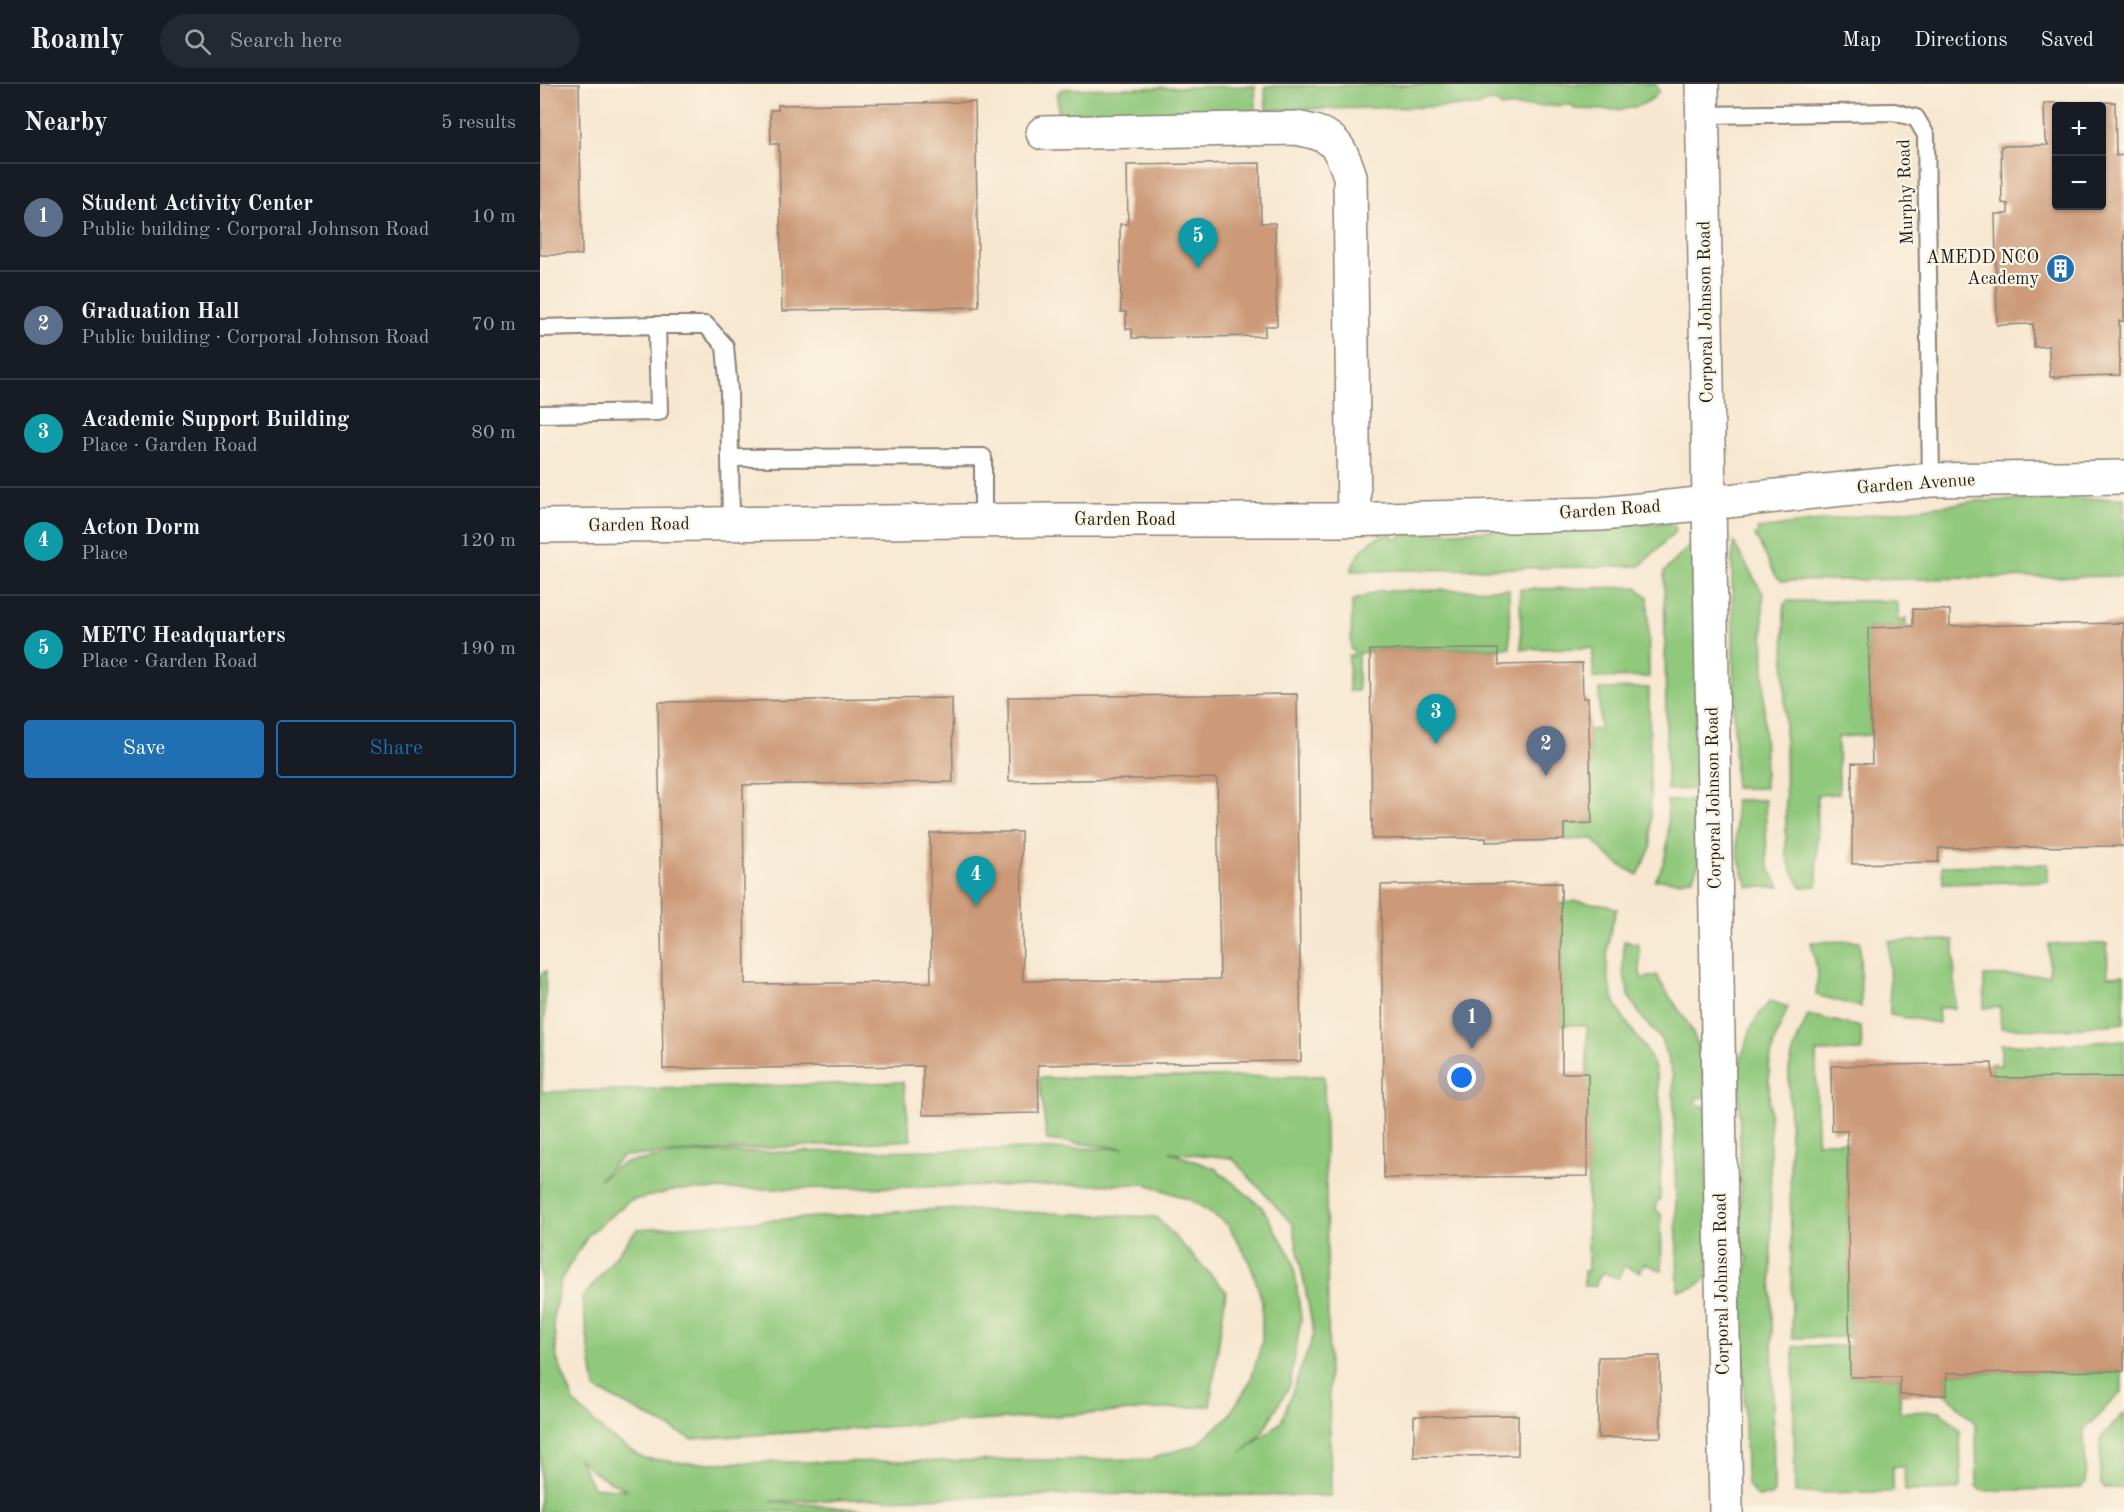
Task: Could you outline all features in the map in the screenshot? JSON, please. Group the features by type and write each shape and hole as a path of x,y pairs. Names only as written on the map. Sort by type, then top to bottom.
{"street":[{"name":"Corporal Johnson Road","path":"1702,99 1726,1512"},
{"path":"1043,133 1295,128 1318,132 1333,140 1345,160 1350,176 1354,519"},
{"name":"Garden Avenue","path":"1709,501 1931,480 2124,477"},
{"name":"Garden Road","path":"540,526 983,520 1354,519 1601,514 1709,501"}],"lane":[{"name":"Murphy Road","path":"1702,99 1894,112 1916,118 1926,135 1931,480"},
{"path":"540,414 659,412 657,325"},
{"path":"540,327 706,326 724,346 729,391 731,524"},
{"path":"730,458 982,457 983,520"}],"green space":[{"path":"1656,84 1659,92 1651,100 1641,105 1620,110 1574,109 1573,105 1502,107 1491,101 1479,106 1266,110 1265,86"},
{"path":"1255,86 1256,111 1191,112 1190,116 1058,117 1058,92 1062,89"},
{"path":"2124,498 2124,576 1782,581 1776,576 1755,535 1759,533 1757,529 1978,501"},
{"path":"1666,523 1675,525 1676,531 1640,566 1351,571 1361,551 1371,541 1384,535 1392,534 1393,538 1401,538 1402,534"},
{"path":"1692,543 1696,553 1700,789 1667,790 1664,572"},
{"path":"1734,543 1763,594 1765,788 1735,788 1732,559"},
{"path":"1637,587 1648,597 1649,677 1593,678 1593,648 1521,649 1520,589"},
{"path":"1509,589 1510,648 1370,650 1370,652 1358,653 1358,691 1349,691 1349,656 1354,656 1351,650 1352,601 1379,591"},
{"path":"1787,601 1895,601 1898,605 1899,621 1904,621 1906,618 1906,626 1868,628 1871,735 1838,737 1839,794 1817,795 1817,886 1801,887 1786,853 1784,605"},
{"path":"1649,688 1651,847 1638,875 1608,856 1594,839 1564,840 1564,824 1592,823 1589,730 1600,729 1599,689"},
{"path":"1700,800 1699,862 1693,878 1679,881 1655,880 1666,852 1667,801"},
{"path":"1735,800 1765,800 1767,860 1770,871 1780,887 1749,887 1738,855"},
{"path":"2048,864 2048,881 1943,884 1942,866"},
{"path":"1576,901 1607,905 1617,909 1607,953 1609,982 1619,1010 1651,1060 1656,1074 1660,1103 1660,1199 1656,1203 1656,1210 1661,1214 1662,1271 1645,1263 1640,1272 1624,1266 1618,1278 1602,1272 1595,1286 1584,1286 1584,1271 1588,1271 1587,1025 1562,1025 1560,904"},
{"path":"1954,940 1955,1008 1938,1008 1939,1023 1890,1015 1889,941"},
{"path":"1624,941 1639,944 1642,979 1657,975 1691,1029 1701,1056 1705,1097 1696,1098 1697,1105 1705,1106 1708,1275 1698,1285 1688,1289 1678,1290 1673,1076 1661,1039 1643,1019 1629,997 1623,971"},
{"path":"1860,941 1861,1007 1816,995 1818,974 1811,942"},
{"path":"2049,944 2107,944 2108,976 2124,975 2124,1023 2063,1029 2001,1028 2000,1007 1984,1008 1984,976 2049,975"},
{"path":"546,971 542,1092 903,1082 911,1140 623,1156 598,1180 623,1163 684,1153 1124,1148 1047,1140 1039,1078 1324,1076 1331,1496 1121,1494 771,1501 887,1512 540,1512 540,974","holes":["1170,1152 1232,1158 1293,1225 1314,1334 1281,1422 1241,1453 1260,1436 1290,1385 1301,1319 1293,1260 1262,1207 1216,1169","1146,1184 1193,1201 1228,1225 1250,1262 1262,1301 1262,1343 1250,1382 1228,1417 1196,1445 1150,1459 685,1463 643,1458 606,1434 574,1402 557,1359 553,1317 561,1279 589,1234 629,1201 677,1190","578,1458 593,1472 627,1490 593,1487"]},
{"path":"1770,1001 1788,1007 1774,1043 1769,1067 1774,1492 1771,1496 1757,1497 1747,1484 1746,1470 1741,1272 1747,1271 1748,1256 1744,1256 1743,1241 1741,1241 1739,1065 1752,1026"},
{"path":"1808,1015 1861,1027 1862,1051 1816,1052 1817,1142 1847,1142 1850,1337 1792,1338 1789,1070 1794,1048"},
{"path":"2124,1040 2124,1077 1993,1078 1992,1063 2001,1066 2001,1044 2054,1045"},
{"path":"940,1209 1156,1217 1226,1291 1210,1406 692,1439 595,1389 582,1299 637,1229"},
{"path":"1793,1346 1850,1346 1851,1377 1900,1377 1900,1412 1940,1411 1960,1430 1961,1485 1958,1490 1905,1491 1904,1467 1893,1467 1893,1492 1795,1493"},
{"path":"2122,1371 2122,1391 2084,1430 2086,1483 2081,1488 1982,1491 1977,1486 1976,1424 1947,1395 1947,1373"},
{"path":"2124,1413 2124,1488 2105,1488 2101,1485 2100,1439"}],"building":[{"path":"540,84 579,84 582,255 540,255"},
{"path":"975,102 979,307 782,311 779,144 771,144 770,110 778,110 778,105"},
{"name":"AMEDD NCO Academy","path":"2106,102 2115,102 2116,156 2124,155 2124,321 2119,321 2120,375 2050,377 2049,346 2034,347 2033,324 1997,325 1995,214 2008,214 2008,204 2002,203 2001,146 2049,145 2045,140 2044,103 2052,103 2052,210 2106,210"},
{"path":"1260,163 1261,223 1275,223 1277,326 1265,326 1265,336 1132,338 1132,329 1126,329 1126,312 1121,312 1120,224 1128,224 1127,165"},
{"path":"1913,609 1950,610 1950,626 2124,623 2124,846 1939,848 1938,862 1852,864 1852,763 1872,764 1868,628 1913,626"},
{"path":"1498,649 1499,665 1582,663 1583,698 1588,698 1592,823 1564,824 1564,840 1486,842 1486,838 1372,839 1370,650"},
{"path":"1297,694 1301,1061 1038,1065 1039,1113 923,1115 923,1066 663,1069 658,702 952,698 953,782 743,785 745,984 931,982 930,833 976,832 1021,832 1023,981 1220,979 1217,778 1009,781 1008,697"},
{"path":"1561,883 1562,1073 1588,1073 1588,1176 1384,1178 1381,885"},
{"path":"1992,1063 1993,1078 2124,1077 2124,1371 1947,1373 1947,1395 1900,1395 1900,1377 1850,1377 1847,1131 1832,1131 1831,1066"},
{"path":"1660,1356 1661,1437 1598,1438 1598,1357"},
{"path":"1518,1415 1518,1455 1414,1457 1414,1416"}],"place":[{"name":"METC Headquarters","path":"1198,268"},
{"name":"AMEDD NCO Academy","path":"2060,268"},
{"name":"Academic Support Building","path":"1436,744"},
{"name":"Graduation Hall","path":"1546,776"},
{"name":"Acton Dorm","path":"976,906"},
{"name":"Student Activity Center","path":"1472,1049"}]}
